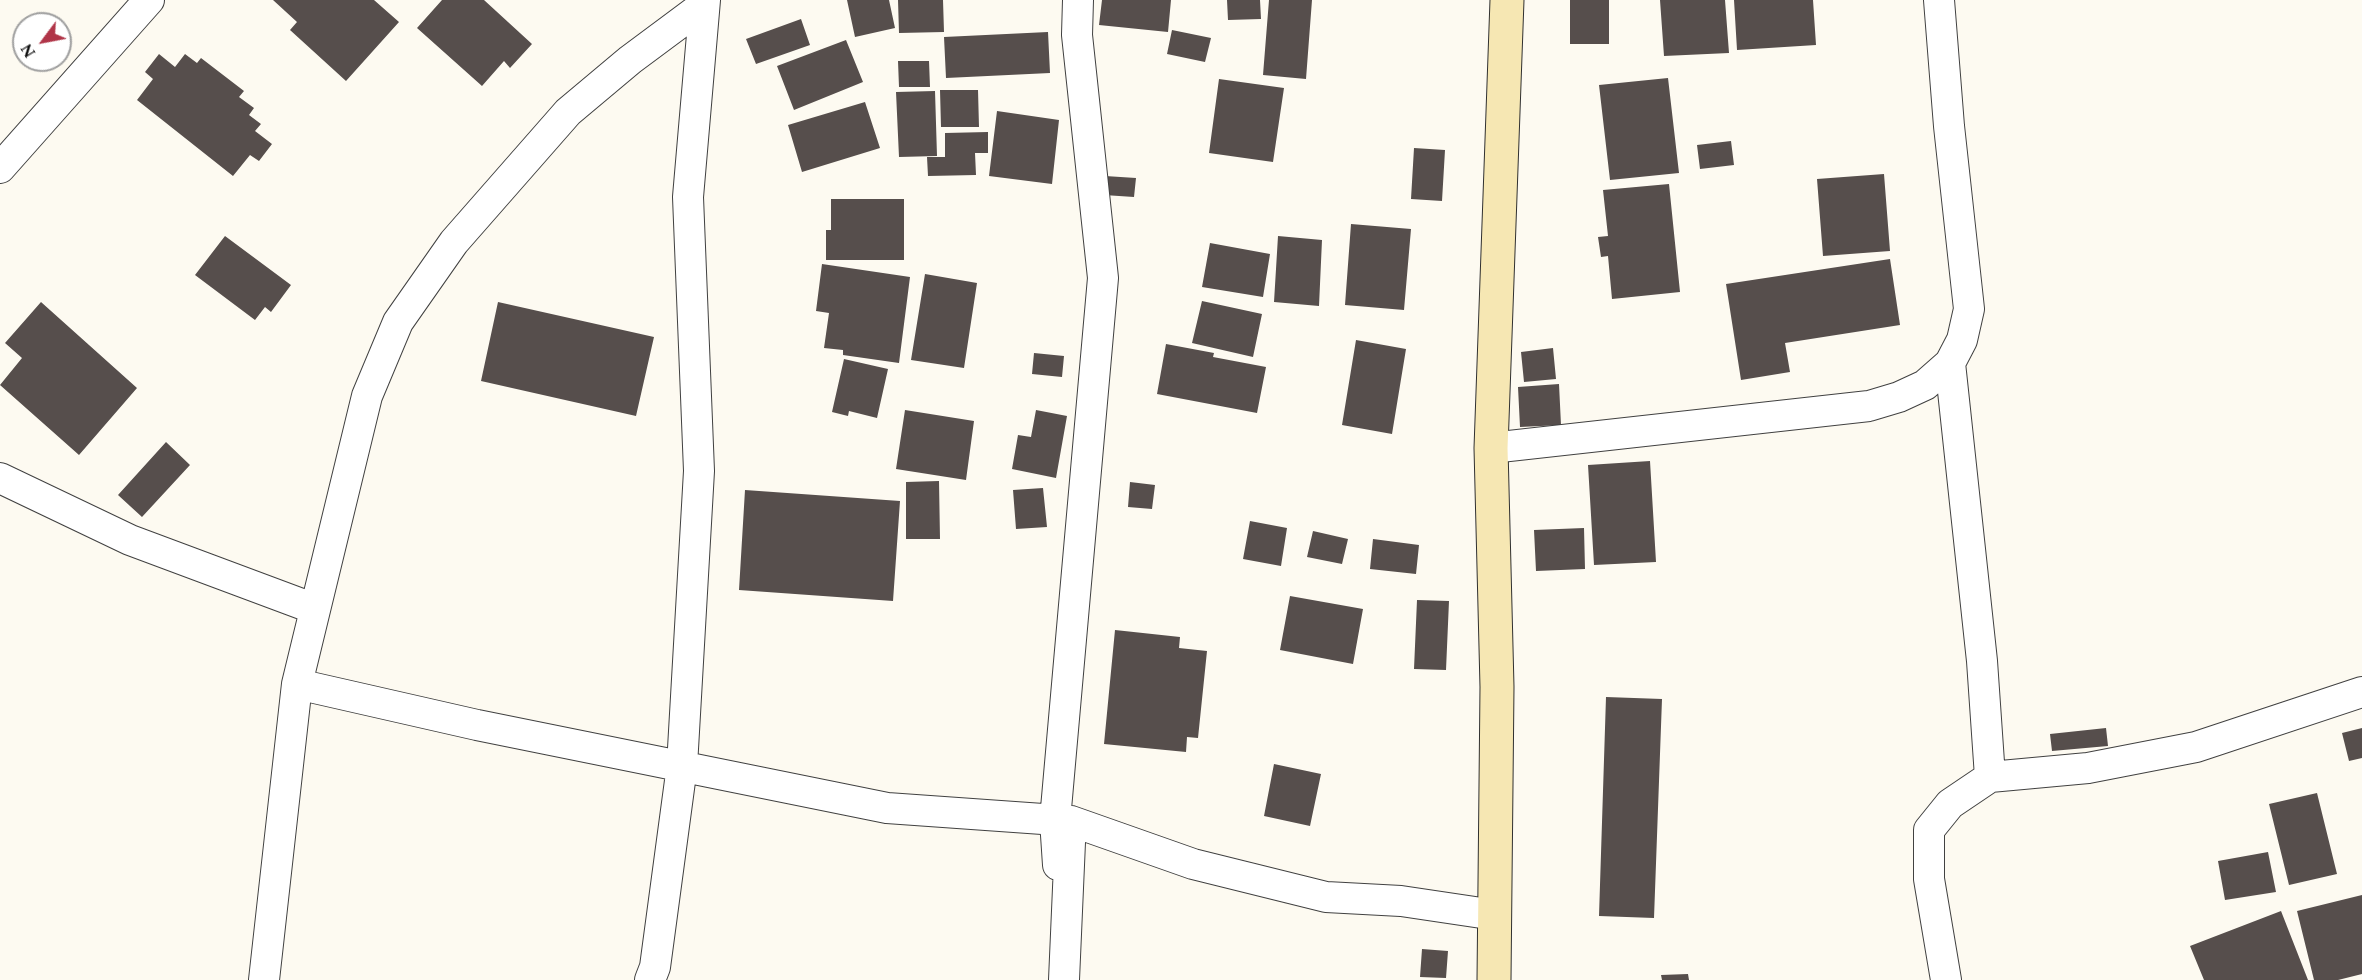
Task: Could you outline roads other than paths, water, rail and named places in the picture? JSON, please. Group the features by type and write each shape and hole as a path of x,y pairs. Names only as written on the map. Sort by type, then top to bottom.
{"street":[{"path":"0,168 149,0"},
{"path":"1058,865 1103,278 1077,35 1078,0"},
{"path":"1494,980 1497,687 1491,448 1508,0"},
{"path":"1491,448 1869,406 1899,397 1925,385 1950,363 1962,340 1969,309 1949,126 1939,0"},
{"path":"264,980 297,684 367,396 398,322 454,242 568,112 704,2"},
{"path":"650,980 655,967 682,766 699,471 688,197 704,2"},
{"path":"1950,363 1982,661 1990,777"},
{"path":"0,478 130,540 315,609"},
{"path":"297,684 477,725 887,808 1063,820 1193,864 1326,897 1401,901 1495,915"},
{"path":"1946,980 1929,879 1929,830 1950,804 1990,777 2088,768 2196,747 2362,692"},
{"path":"1063,820 1064,980"}]}
